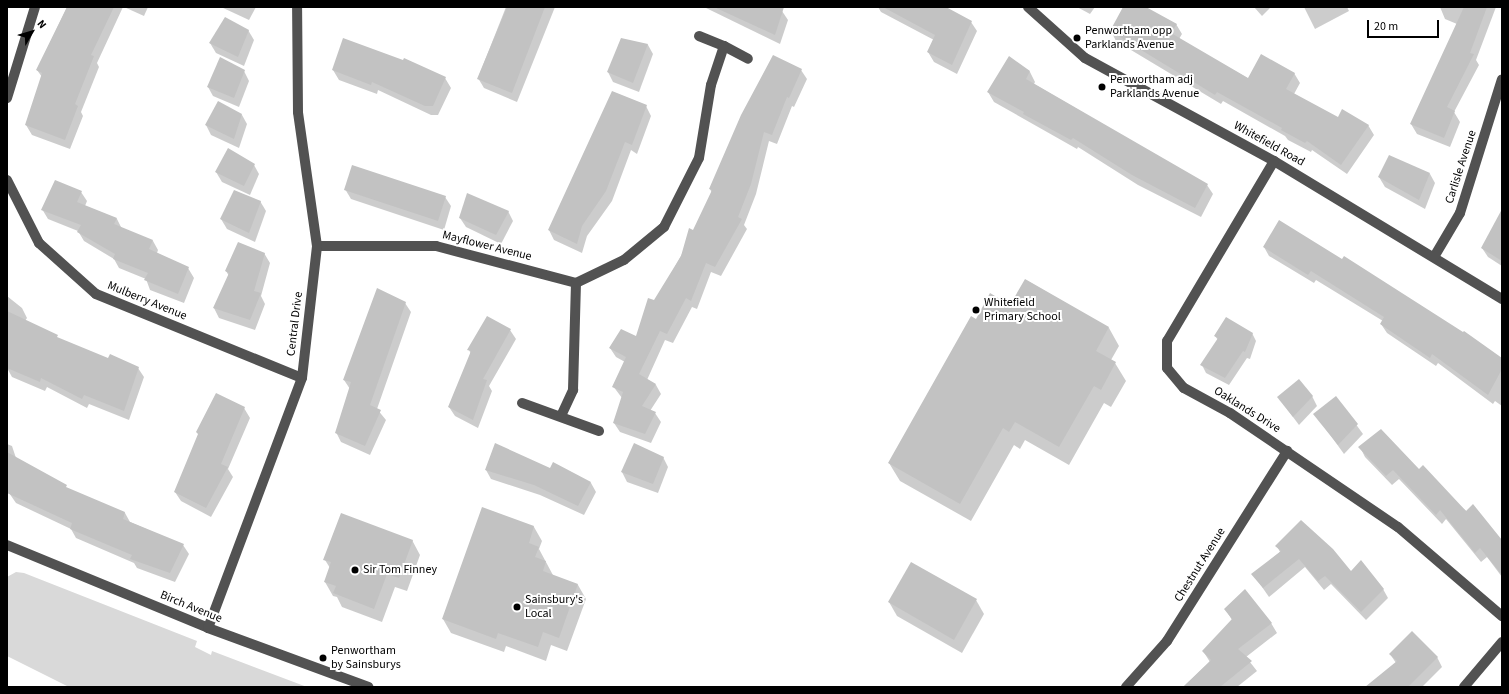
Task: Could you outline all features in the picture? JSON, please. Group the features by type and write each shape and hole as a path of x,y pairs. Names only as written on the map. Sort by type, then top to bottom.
{"street":[{"path":"7,98 35,7"},
{"name":"Central Drive","path":"208,628 302,378 317,246 298,112 297,7"},
{"name":"Whitefield Road","path":"1028,7 1085,58 1274,161 1434,257 1502,300"},
{"path":"699,36 724,46 748,59"},
{"path":"561,416 573,390 576,283 624,260 664,227 699,158 711,85 724,46"},
{"name":"Carlisle Avenue","path":"1434,257 1460,213 1502,80"},
{"name":"Oaklands Drive","path":"1274,161 1167,341 1167,368 1184,388 1230,413 1398,527 1502,616"},
{"name":"Mulberry Avenue","path":"7,180 39,243 96,294 302,378"},
{"name":"Mayflower Avenue","path":"317,246 436,246 576,283"},
{"path":"522,403 599,430"},
{"name":"Chestnut Avenue","path":"1126,687 1167,641 1287,451"},
{"name":"Birch Avenue","path":"7,545 208,628 368,687"},
{"path":"1464,687 1502,642"}],"shaded area":[{"path":"16,572 24,573 197,641 195,647 211,655 212,651 307,687 69,687 7,656 7,577"}],"building":[{"path":"67,7 114,7 91,55 94,56 75,104 78,106 65,140 25,125 42,73 36,70"},
{"path":"507,7 545,7 512,93 477,79"},
{"path":"714,7 784,7 775,35"},
{"path":"883,7 946,7 972,21 952,65 927,52 935,35"},
{"path":"1123,7 1146,7 1177,24 1171,33 1248,78 1261,54 1295,73 1286,89 1338,117 1342,109 1369,125 1341,165 1307,141 1305,143 1281,130 1282,128 1217,92 1215,95 1110,31"},
{"path":"1464,7 1487,7 1470,53 1474,54 1447,107 1455,111 1444,138 1410,124"},
{"path":"225,17 249,30 238,57 209,43"},
{"path":"343,38 403,60 404,58 446,77 433,106 425,106 372,82 371,85 332,70"},
{"path":"621,38 648,44 633,83 607,72"},
{"path":"773,55 802,69 789,98 787,97 772,135 764,132 751,184 738,217 742,219 715,267 706,263 691,301 686,298 667,334 660,331 639,374 656,384 642,406 656,412 645,434 613,423 623,392 612,387 626,357 609,348 621,329 636,336 648,298 654,300 681,256 689,228 693,230 712,190 709,189 741,115"},
{"path":"1009,56 1030,71 1026,79 1208,184 1195,208 1132,175 1073,138 1071,140 1023,114 1024,112 987,92"},
{"path":"220,57 245,70 234,98 207,87"},
{"path":"612,91 647,105 632,145 625,142 606,191 582,226 577,244 548,230"},
{"path":"218,101 242,114 234,139 205,125"},
{"path":"228,148 255,164 244,186 215,172"},
{"path":"1389,155 1430,173 1419,200 1378,177"},
{"path":"352,165 446,196 438,221 344,190"},
{"path":"55,180 82,191 77,202 117,218 114,224 153,240 149,249 189,267 178,294 144,280 148,273 113,259 115,254 77,232 81,225 41,210"},
{"path":"234,190 261,201 249,233 220,219"},
{"path":"467,193 509,211 496,235 459,218"},
{"path":"1502,209 1502,261 1481,248"},
{"path":"1279,220 1342,259 1344,256 1463,332 1464,331 1502,358 1502,369 1488,395 1432,354 1430,358 1380,324 1384,317 1311,271 1308,275 1263,247"},
{"path":"238,242 265,253 254,291 261,293 250,320 213,308 229,273 225,271"},
{"path":"1025,279 1109,327 1096,351 1116,362 1101,390 1094,386 1059,447 1015,422 1009,432 1003,428 960,504 888,463 971,316 976,319 990,293 1010,305"},
{"path":"377,288 406,302 370,405 381,410 365,446 335,433 351,382 343,380"},
{"path":"7,311 58,335 57,337 108,358 110,354 139,367 124,411 84,395 82,399 41,378 40,382 7,368"},
{"path":"487,316 511,329 483,379 487,380 473,420 448,407 471,351 467,350"},
{"path":"1226,317 1253,333 1245,352 1243,351 1225,378 1200,365 1218,338 1214,336"},
{"path":"1299,379 1313,396 1293,417 1277,397"},
{"path":"216,393 245,407 221,464 228,467 206,508 174,492 198,434 196,432"},
{"path":"1336,396 1358,424 1338,445 1313,414"},
{"path":"1381,429 1419,469 1423,465 1466,511 1473,504 1502,540 1502,575 1480,548 1475,553 1440,510 1436,515 1393,470 1386,476 1358,447"},
{"path":"495,443 550,468 553,462 591,482 578,506 534,485 485,470"},
{"path":"634,443 664,457 653,484 621,472"},
{"path":"7,452 67,485 66,487 125,512 123,519 184,544 170,573 130,559 132,555 70,529 72,523 7,493"},
{"path":"482,507 534,526 529,543 539,547 535,557 546,561 543,571 578,584 559,638 543,632 538,647 498,633 496,639 442,619"},
{"path":"341,513 413,540 399,578 387,574 374,609 333,593 336,586 324,582 331,562 323,560"},
{"path":"1301,520 1333,549 1351,571 1361,560 1384,589 1361,612 1325,576 1318,581 1299,559 1263,588 1251,574 1281,551 1275,546"},
{"path":"911,562 977,599 954,640 888,602"},
{"path":"1245,589 1272,623 1238,649 1252,661 1220,687 1183,687 1211,660 1202,651 1232,619 1224,609"},
{"path":"1412,631 1438,657 1408,687 1365,687 1397,661 1389,654"}],"place":[{"name":"Penwortham opp Parklands Avenue","path":"1077,38"},
{"name":"Penwortham adj Parklands Avenue","path":"1102,87"},
{"name":"Whitefield Primary School","path":"976,310"},
{"name":"Sir Tom Finney","path":"355,570"},
{"name":"Sainsbury's Local","path":"517,607"},
{"name":"Penwortham by Sainsburys","path":"323,658"}]}
